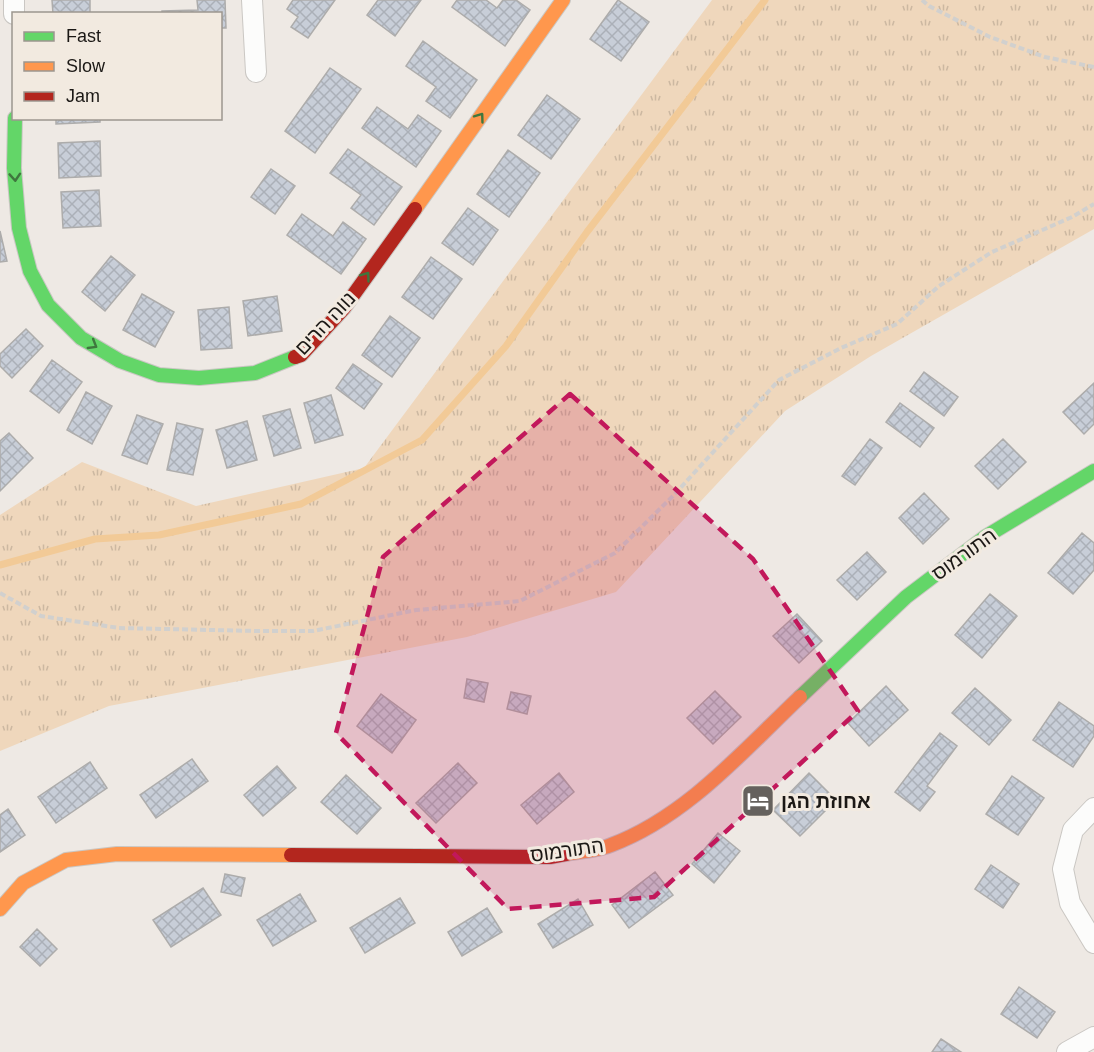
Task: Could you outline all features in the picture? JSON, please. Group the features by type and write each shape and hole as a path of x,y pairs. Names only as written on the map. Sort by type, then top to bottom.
{"street":[{"path":"252,0 256,72"},
{"name":"נווה הרים","path":"15,120 14,168 19,228 30,271 48,305 81,338 120,361 159,375 200,378 255,373 301,355 344,308 563,0"},
{"name":"התורמוס","path":"0,909 23,884 66,860 117,854 550,857 610,846 657,823 711,781 906,597 985,537 1094,471"},
{"path":"1094,808 1073,830 1063,869 1070,903 1094,943"},
{"path":"1067,1052 1094,1037"}],"path":[{"path":"922,0 929,6 990,37 1045,57 1094,67"},
{"path":"0,593 40,616 119,628 236,630 313,631 416,610 520,601 615,554 673,496 779,380 841,348 897,324 939,286 992,252 1072,217 1094,204"}],"highlighted area":[{"path":"570,394 753,559 858,711 654,897 508,909 336,733 383,557"}],"green space":[{"path":"712,0 1094,0 1094,229 871,356 785,411 616,592 467,637 109,706 0,751 0,515 82,462 196,506 364,468"}],"building":[{"path":"52,0 90,0 90,12 53,12"},
{"path":"197,0 225,0 226,28 222,28 222,12 162,12 162,11 198,10"},
{"path":"293,0 335,0 308,38 291,27 298,17 287,9"},
{"path":"378,0 421,0 395,36 367,15"},
{"path":"457,0 486,0 497,8 503,0 516,0 530,10 505,46 452,7"},
{"path":"618,0 649,22 621,61 590,39"},
{"path":"423,41 477,80 450,118 426,101 436,87 406,66"},
{"path":"330,68 361,89 315,153 285,131"},
{"path":"547,95 580,119 551,159 518,135"},
{"path":"377,107 408,129 418,115 441,131 416,167 362,128"},
{"path":"56,120 100,120 100,122 56,124"},
{"path":"100,141 101,176 59,178 58,143"},
{"path":"348,149 402,187 374,225 351,208 361,195 330,173"},
{"path":"508,150 540,173 509,217 477,194"},
{"path":"271,169 295,186 275,214 251,197"},
{"path":"99,190 101,226 63,228 61,192"},
{"path":"468,208 498,230 473,265 442,243"},
{"path":"302,214 333,236 343,222 366,239 341,274 287,235"},
{"path":"0,231 7,261 0,262"},
{"path":"111,256 135,275 105,311 82,292"},
{"path":"431,257 462,279 433,319 402,297"},
{"path":"142,294 174,312 155,347 123,330"},
{"path":"277,296 282,331 248,336 243,301"},
{"path":"229,307 232,348 201,350 198,310"},
{"path":"390,316 420,338 392,377 362,355"},
{"path":"26,329 43,346 12,378 0,366 0,354"},
{"path":"52,360 82,382 59,413 30,391"},
{"path":"353,364 382,384 364,409 336,388"},
{"path":"924,372 958,397 944,416 910,391"},
{"path":"1094,383 1094,424 1084,434 1063,412"},
{"path":"86,392 112,406 92,444 67,430"},
{"path":"331,395 343,435 315,443 304,403"},
{"path":"900,403 934,428 920,447 886,422"},
{"path":"290,409 301,448 274,456 263,416"},
{"path":"137,415 163,424 147,464 122,455"},
{"path":"247,421 257,460 227,468 216,430"},
{"path":"177,423 203,429 193,475 167,470"},
{"path":"9,433 33,458 0,491 0,441"},
{"path":"870,439 882,448 855,485 842,476"},
{"path":"1003,439 1026,462 998,489 975,466"},
{"path":"924,493 949,519 923,544 899,518"},
{"path":"1082,533 1094,543 1094,570 1073,594 1048,573"},
{"path":"867,552 886,572 857,600 837,580"},
{"path":"990,594 1017,616 982,658 955,635"},
{"path":"797,614 822,641 799,663 773,636"},
{"path":"467,679 488,683 484,702 464,698"},
{"path":"886,686 908,710 869,746 848,723"},
{"path":"975,688 1011,720 989,745 952,713"},
{"path":"715,691 741,717 713,744 687,718"},
{"path":"511,692 531,696 527,714 507,709"},
{"path":"381,694 416,720 392,753 357,726"},
{"path":"1059,702 1094,726 1094,736 1073,767 1033,740"},
{"path":"940,733 957,746 927,786 935,792 920,811 895,792"},
{"path":"192,759 208,781 156,818 140,795"},
{"path":"90,762 107,788 56,823 38,797"},
{"path":"458,763 477,783 436,823 416,803"},
{"path":"277,766 296,788 263,816 244,795"},
{"path":"559,773 574,792 537,824 521,805"},
{"path":"809,773 836,800 800,836 773,810"},
{"path":"346,775 381,808 357,834 321,802"},
{"path":"1012,776 1044,798 1018,835 986,814"},
{"path":"8,809 25,835 0,852 0,815"},
{"path":"718,833 740,851 714,883 692,864"},
{"path":"991,865 1019,884 1003,908 975,889"},
{"path":"655,872 673,895 629,928 612,905"},
{"path":"225,874 245,878 241,896 221,892"},
{"path":"203,888 221,915 171,947 153,920"},
{"path":"300,894 316,921 273,946 257,920"},
{"path":"400,898 415,923 365,953 350,928"},
{"path":"578,899 593,925 553,948 538,924"},
{"path":"487,908 502,932 462,956 448,932"},
{"path":"37,929 57,949 40,966 20,947"},
{"path":"1019,987 1055,1012 1037,1038 1001,1014"},
{"path":"941,1039 961,1052 932,1052"}],"waterway":[{"path":"0,565 95,539 159,535 301,504 422,440 506,346 587,232 765,0"}],"traffic: fast":[{"path":"15,120 14,168 19,228 30,271 48,305 81,338 120,361 159,375 199,378 255,373 295,357"},
{"path":"800,697 906,597 985,537 1094,471"}],"traffic: slow":[{"path":"415,209 563,0"},
{"path":"566,854 606,847 664,818 712,781 800,697"},
{"path":"0,909 23,883 66,860 117,854 291,855"}],"traffic: jam":[{"path":"295,357 301,355 344,308 415,209"},
{"path":"291,855 550,857 566,854"}],"place":[{"name":"אחוזת הגן","path":"758,801"}]}
